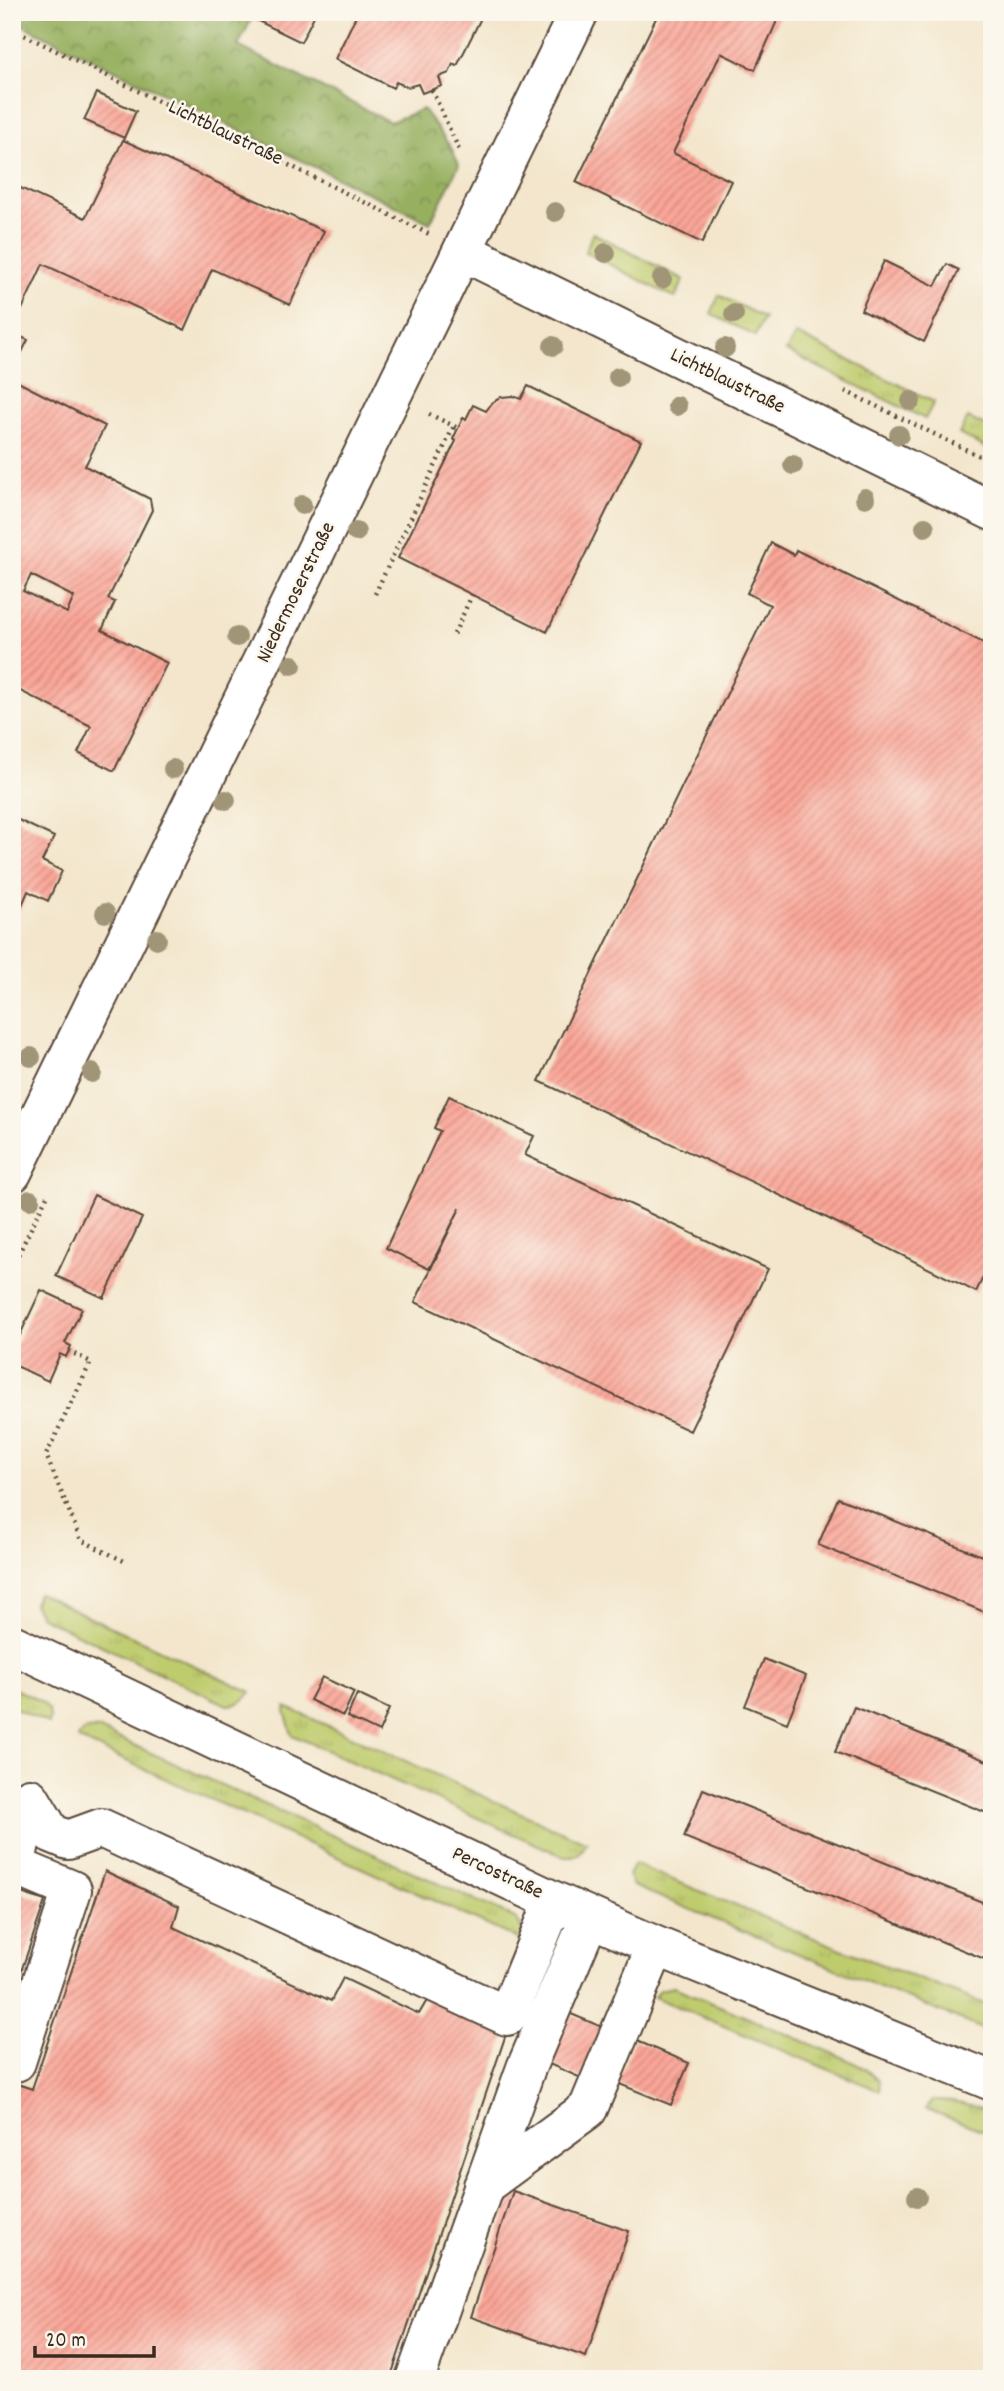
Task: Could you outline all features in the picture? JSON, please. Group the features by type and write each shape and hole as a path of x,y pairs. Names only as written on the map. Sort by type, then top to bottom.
{"street":[{"name":"Niedermoserstraße","path":"12,1172 448,244 579,12"},
{"name":"Lichtblaustraße","path":"448,244 992,511"},
{"name":"Percostraße","path":"12,1644 554,1901 656,1946 992,2081"},
{"path":"12,2061 16,2062 72,1890 15,1866 30,1798 51,1833 68,1840 101,1828 507,2016 554,1901"},
{"path":"415,2379 526,2068 590,1917"},
{"path":"483,2186 588,2109 656,1946"}],"path":[{"name":"Lichtblaustraße","path":"12,29 448,244"},
{"path":"432,90 460,152"},
{"path":"375,594 456,427 429,414"},
{"path":"454,634 472,595"},
{"path":"12,1267 48,1193"},
{"path":"68,1351 91,1362 46,1455 81,1540 124,1560"}],"green space":[{"path":"12,12 255,12 238,46 390,122 423,109 452,149 459,165 430,223 12,20"},
{"path":"593,233 684,280 675,298 585,252"},
{"path":"719,295 764,318 755,336 711,314"},
{"path":"796,334 934,402 925,419 786,351"},
{"path":"968,418 992,429 992,451 959,434"},
{"path":"38,1593 251,1692 241,1702 227,1705 41,1617 33,1604"},
{"path":"12,1688 45,1705 50,1716 49,1724 12,1707"},
{"path":"286,1707 587,1843 578,1854 565,1857 292,1735"},
{"path":"98,1729 515,1918 521,1929 522,1941 78,1739 86,1731"},
{"path":"634,1864 831,1945 992,2007 992,2033 633,1886 628,1875"},
{"path":"674,1987 864,2068 879,2081 880,2091 654,1997 659,1990"},
{"path":"933,2101 963,2104 992,2113 992,2134 926,2109"}],"building":[{"path":"255,12 316,12 301,42 252,18"},
{"path":"358,12 484,12 457,66 453,64 449,73 439,77 442,86 422,93 418,84 408,87 396,82 393,88 335,59"},
{"path":"659,12 781,12 755,70 721,53 673,153 731,181 702,243 576,182"},
{"path":"97,93 136,111 124,138 84,120"},
{"path":"123,140 324,231 290,305 212,269 185,330 43,264 18,318 12,315 12,184 85,218"},
{"path":"884,261 935,286 947,264 959,270 924,342 861,310"},
{"path":"12,333 28,340 12,372"},
{"path":"12,379 105,426 85,466 150,499 152,510 108,599 115,602 102,630 167,663 114,771 78,753 91,726 12,687","holes":["31,575 74,597 67,613 23,591"]},
{"path":"528,386 641,441 547,632 398,558 456,441 453,439 463,418 466,419 473,405 486,411 501,397 513,396 521,399"},
{"path":"771,543 794,555 796,550 992,647 992,1259 976,1292 539,1081 770,605 747,593"},
{"path":"12,817 54,837 42,861 62,871 48,901 28,891 17,917 12,915"},
{"path":"449,1096 534,1136 525,1155 768,1269 690,1431 415,1302 460,1208 429,1269 386,1248 440,1131 434,1128"},
{"path":"94,1195 142,1218 104,1298 56,1276"},
{"path":"41,1290 82,1309 65,1343 71,1346 66,1357 60,1354 48,1381 12,1364 12,1352"},
{"path":"838,1498 992,1560 992,1615 818,1545"},
{"path":"764,1659 806,1676 787,1723 745,1706"},
{"path":"322,1677 354,1692 343,1716 310,1700"},
{"path":"357,1694 389,1709 379,1732 347,1717"},
{"path":"854,1707 992,1763 992,1815 835,1752"},
{"path":"703,1789 992,1906 992,1962 684,1837"},
{"path":"105,1871 179,1906 173,1927 331,2001 343,1978 419,2014 430,1995 507,2031 390,2379 12,2379 12,2082 32,2089"},
{"path":"12,1890 45,1901 13,1995 12,1995"},
{"path":"564,2011 602,2027 581,2078 542,2061"},
{"path":"635,2040 689,2063 671,2105 617,2083"},
{"path":"513,2191 629,2231 586,2357 471,2317"}]}
